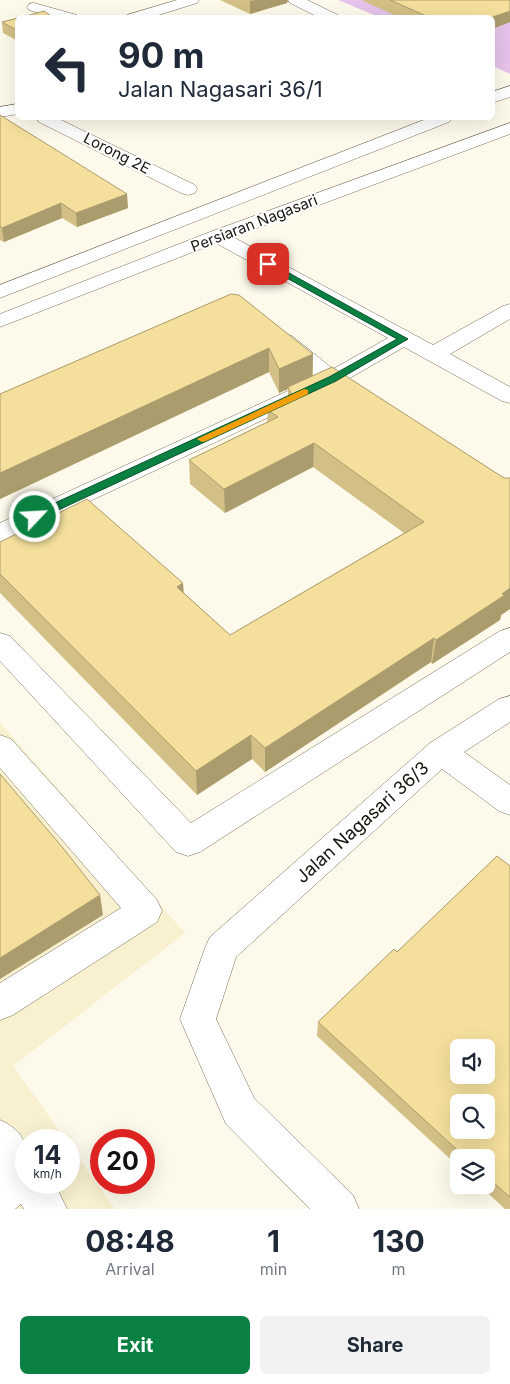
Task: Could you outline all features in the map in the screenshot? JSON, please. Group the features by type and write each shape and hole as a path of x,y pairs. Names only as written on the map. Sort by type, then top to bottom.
{"street":[{"path":"142,15 192,0"},
{"path":"295,0 327,15"},
{"path":"34,7 62,15"},
{"path":"0,112 15,110"},
{"name":"Lorong 2E","path":"49,120 188,189"},
{"name":"Persiaran Nagasari","path":"0,292 438,120"},
{"name":"Persiaran Nagasari","path":"0,322 217,236 510,128"},
{"path":"217,236 510,396"},
{"path":"432,354 510,310"},
{"path":"267,328 332,379 373,405"},
{"path":"0,533 332,379 404,339"},
{"path":"0,643 188,842 510,638"},
{"name":"Jalan Nagasari 36/3","path":"338,1209 240,1111 198,1019 222,948 440,752 510,706"},
{"path":"0,747 145,911 0,1003"},
{"path":"440,752 510,802"},
{"path":"0,1140 15,1172"},
{"path":"31,1194 47,1209"}],"shaded area":[{"path":"338,0 510,0 510,74 495,67 495,15 374,15"},
{"path":"0,723 185,933 13,1066 58,1129 15,1129 15,1194 80,1194 80,1160 90,1174 90,1194 104,1194 115,1209 0,1209"}],"building":[{"path":"390,0 510,0 510,11 495,16 424,15"},
{"path":"44,11 50,15 30,15"},
{"path":"15,19 15,29 2,22"},
{"path":"0,115 127,194 76,213 61,203 2,228 0,226"},
{"path":"231,294 239,295 313,354 279,369 269,348 0,473 0,394"},
{"path":"332,367 504,478 510,478 510,588 502,594 505,595 436,640 434,638 265,748 251,735 196,771 0,574 0,542 87,499 183,583 177,587 230,635 424,522 314,443 224,489 189,460 278,417 268,410 293,397 288,387"},
{"path":"0,774 100,895 0,958"},
{"path":"497,856 510,866 510,1197 495,1184 495,1149 456,1149 318,1022 394,949 397,952"}],"slow traffic":[{"path":"202,439 304,392"}],"route":[{"path":"35,517 332,379 404,339 268,264"}]}
